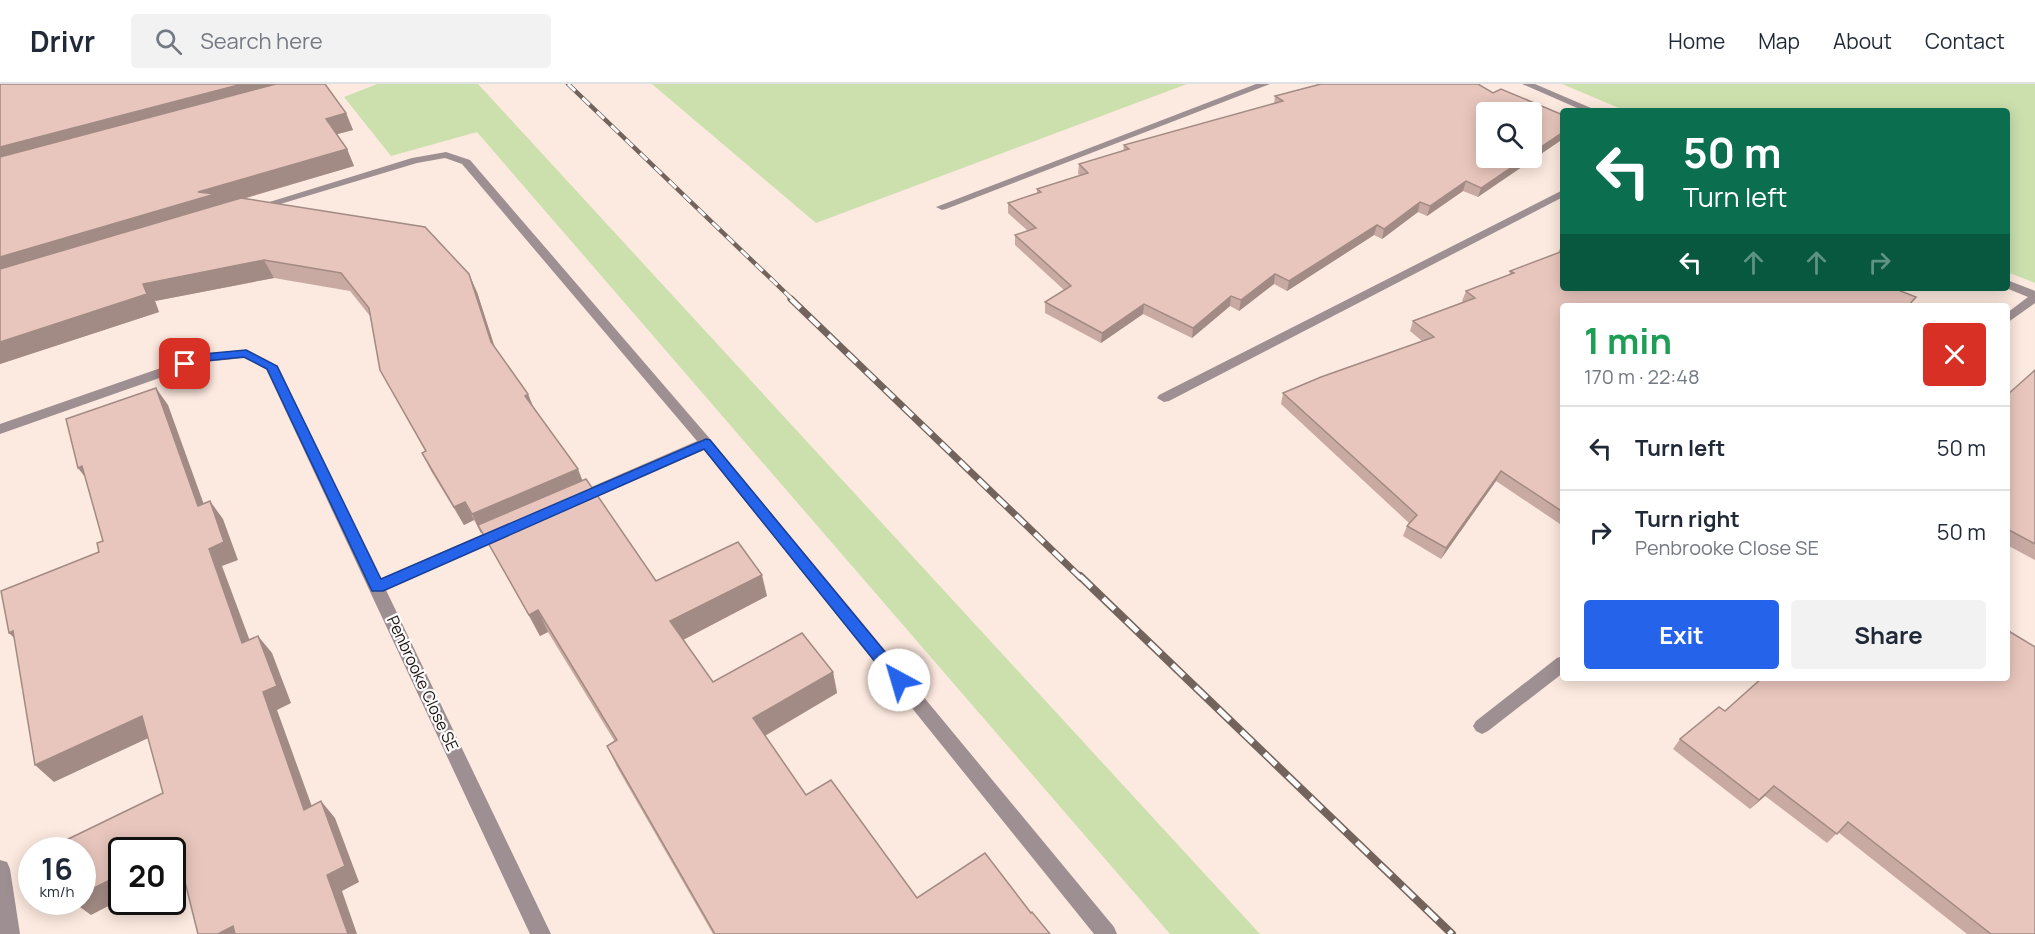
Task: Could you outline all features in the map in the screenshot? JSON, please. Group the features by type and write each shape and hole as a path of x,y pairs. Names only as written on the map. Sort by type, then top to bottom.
{"street":[{"path":"942,207 1265,84"},
{"path":"1527,84 1586,108"},
{"path":"236,214 416,160 446,155 466,162 706,443 1107,934"},
{"path":"1164,398 1560,195"},
{"path":"2010,285 2035,296 2010,317"},
{"name":"Penbrooke Close SE","path":"0,429 203,358 246,354 272,366 541,934"},
{"path":"564,506 706,443"},
{"path":"378,587 520,525"},
{"path":"1482,726 1560,665"},
{"path":"0,869 10,934"}],"green space":[{"path":"377,84 478,84 1260,934 1170,934 477,132 391,156 344,97"},
{"path":"652,84 1187,84 816,223"},
{"path":"1562,84 2035,84 2035,283 2010,273 2010,108 1619,108"}],"building":[{"path":"0,84 242,84 0,147"},
{"path":"276,84 325,84 346,113 326,119 347,149 198,192 215,194 0,257 0,157"},
{"path":"1321,84 1478,84 1493,93 1501,89 1532,102 1476,102 1476,168 1510,168 1481,188 1466,181 1430,206 1420,202 1384,229 1377,225 1289,281 1275,274 1241,300 1231,296 1193,328 1144,304 1102,333 1045,302 1071,286 1015,235 1036,228 1008,203 1041,192 1037,189 1088,173 1079,164 1129,149 1124,145 1283,101 1275,96"},
{"path":"1542,106 1560,114 1560,134 1542,146"},
{"path":"241,198 425,227 469,274 491,342 528,394 525,396 578,469 472,514 465,502 454,507 422,453 426,451 380,370 369,308 341,273 264,260 143,284 147,294 0,342 0,269"},
{"path":"1560,252 1560,291 1901,291 1916,297 1911,303 1560,303 1560,510 1501,471 1446,548 1407,526 1417,515 1283,393 1434,337 1413,321 1475,298 1466,291 1514,273 1510,271"},
{"path":"2035,370 2035,544 2010,531 2010,392"},
{"path":"156,388 198,506 210,501 224,542 209,549 242,643 258,636 277,686 263,692 304,810 321,801 345,866 327,875 348,934 235,934 233,926 218,934 198,934 186,886 186,837 108,837 108,881 96,887 96,837 72,837 163,793 142,716 35,765 13,631 9,633 1,591 99,552 97,543 103,541 82,466 78,468 66,419"},
{"path":"586,479 656,581 738,542 762,575 670,621 713,682 802,633 833,672 753,718 806,795 831,780 917,898 985,853 1050,934 715,934 607,746 617,740 538,610 529,615 478,525"},
{"path":"2010,632 2035,647 2035,934 1991,934 1848,822 1837,834 1774,786 1759,800 1680,739 1719,707 1725,711 1759,681 2010,681"}],"railway":[{"path":"568,84 793,300"},
{"path":"791,299 1081,578"},
{"path":"1080,576 1452,934"}],"route":[{"path":"185,364 203,358 246,354 272,366 378,587 706,443 899,680"}]}
